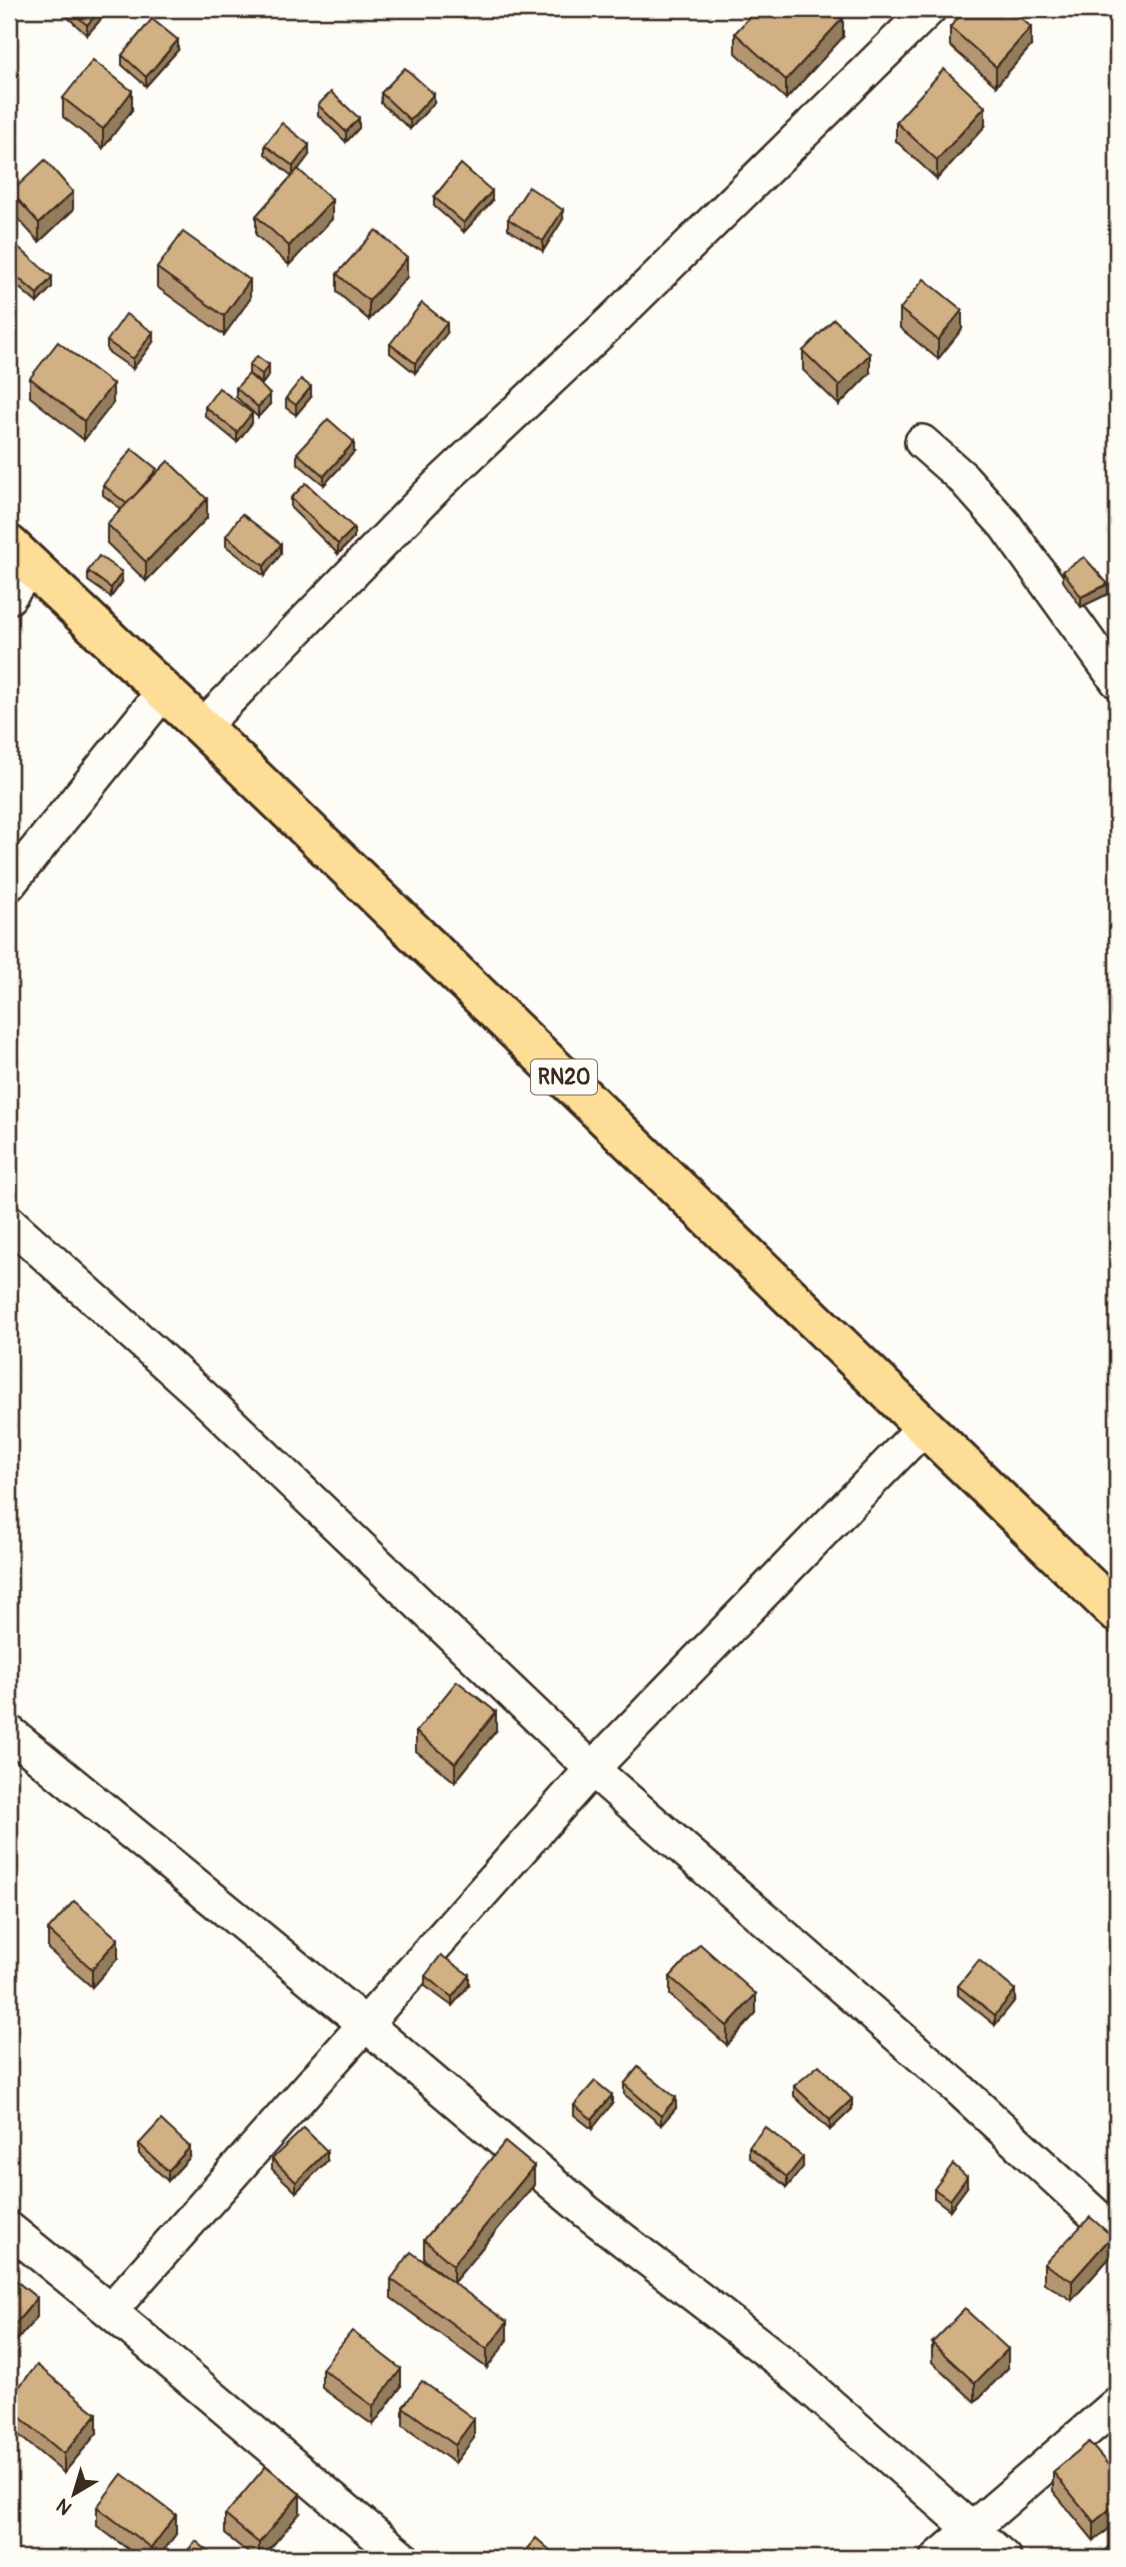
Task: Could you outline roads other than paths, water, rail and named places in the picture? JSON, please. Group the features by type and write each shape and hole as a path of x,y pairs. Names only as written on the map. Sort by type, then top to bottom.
{"main road":[{"name":"RN20","path":"20,555 202,727 1117,1613"}],"street":[{"path":"202,727 438,485 611,322 929,9"},
{"path":"922,442 963,478 1005,525 1116,677"},
{"path":"9,597 20,555"},
{"path":"9,884 164,691"},
{"path":"9,1222 201,1395 592,1769 957,2087 1117,2235"},
{"path":"110,2311 592,1769 925,1426"},
{"path":"9,1732 364,2023 587,2213 780,2361 1004,2558"},
{"path":"9,2229 403,2558"},
{"path":"937,2558 1117,2404"}]}
